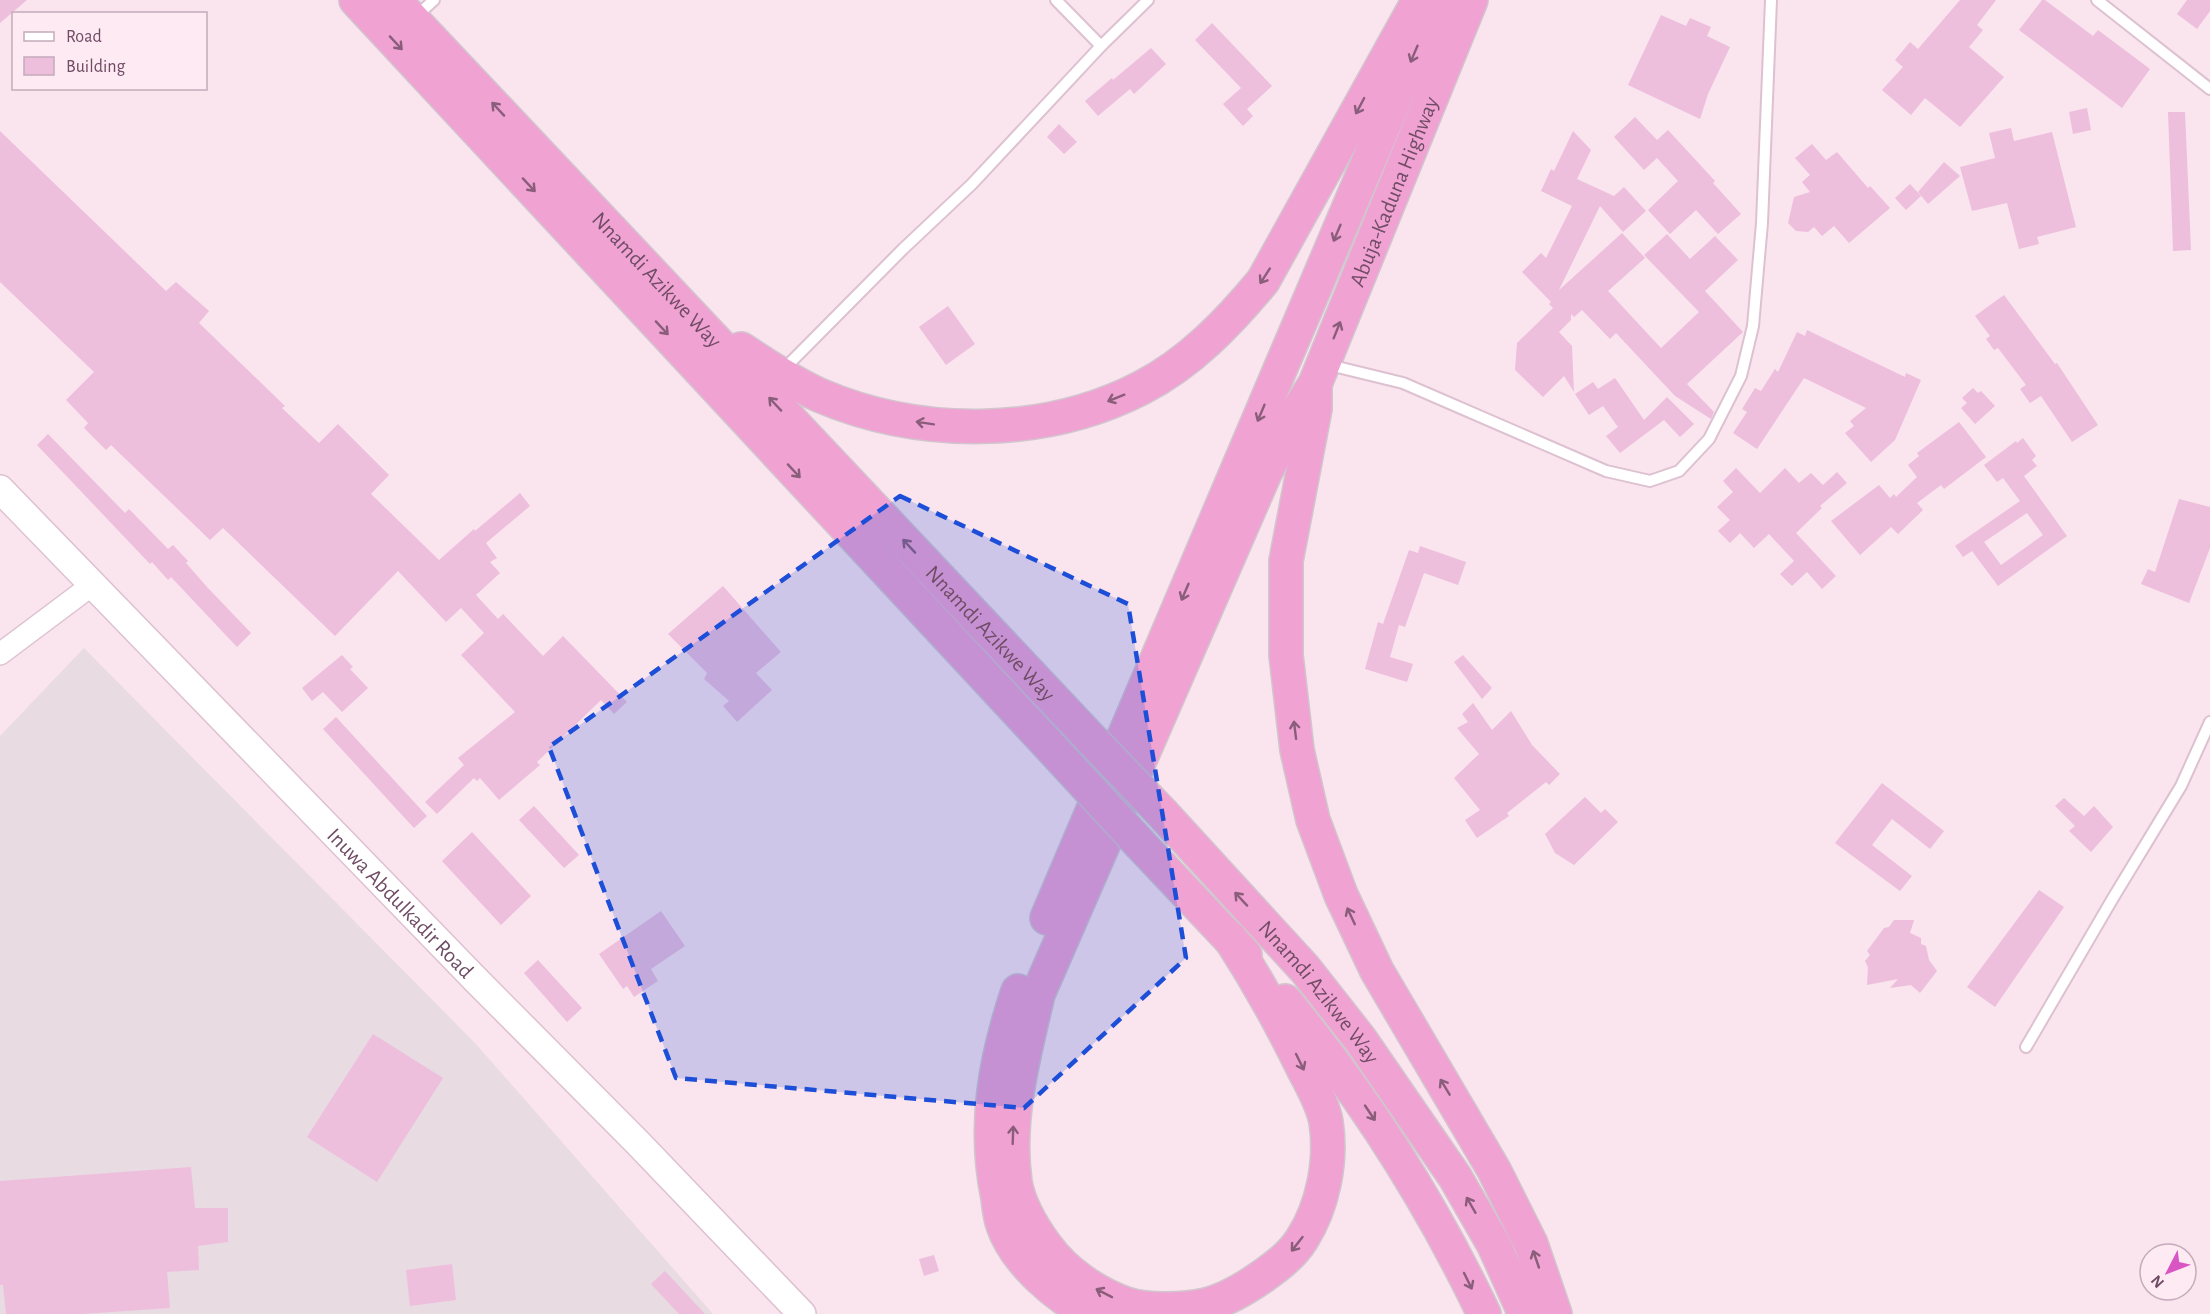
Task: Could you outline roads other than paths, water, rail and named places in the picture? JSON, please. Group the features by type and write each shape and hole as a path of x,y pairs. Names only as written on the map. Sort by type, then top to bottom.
{"highway":[{"name":"Nnamdi Azikwe Way","path":"356,0 1230,938 1323,1047 1370,1113 1420,1192 1484,1314"},
{"path":"693,317 779,374 820,395 864,411 943,426 1031,423 1069,415 1141,388 1180,363 1209,339 1239,309 1263,280 1419,0"},
{"path":"1092,1314 1074,1306 1044,1282 1020,1256 1003,1226 990,1143 998,1059 1029,960 1437,0"},
{"name":"Abuja-Kaduna Highway","path":"1319,374 1472,0"},
{"name":"Nnamdi Azikwe Way","path":"414,6 693,317 1163,814 1305,969 1360,1039 1455,1177 1494,1245 1525,1314"},
{"path":"1230,938 1262,987 1310,1082 1326,1121 1327,1164 1320,1203 1302,1240 1283,1262 1246,1288 1207,1305 1165,1309 1127,1305 1085,1284 1055,1257 1030,1224 1015,1184 1012,1137 1018,1079 1038,994 1265,473 1319,374"},
{"path":"1319,374 1316,409 1286,561 1286,655 1297,750 1314,820 1341,895 1377,971 1494,1170 1531,1244 1556,1314"}],"street":[{"name":"Inuwa Abdulkadir Road","path":"0,489 802,1314"},
{"path":"0,654 93,585"}],"lane":[{"path":"1056,0 1101,46"},
{"path":"779,374 903,249 972,184 1101,46 1148,0"},
{"path":"1319,374 1403,383 1606,471 1650,481 1679,471 1709,439 1741,376 1753,326 1762,223 1771,0"},
{"path":"2097,0 2210,89"},
{"path":"2026,1047 2112,898 2181,786 2210,722"}]}
